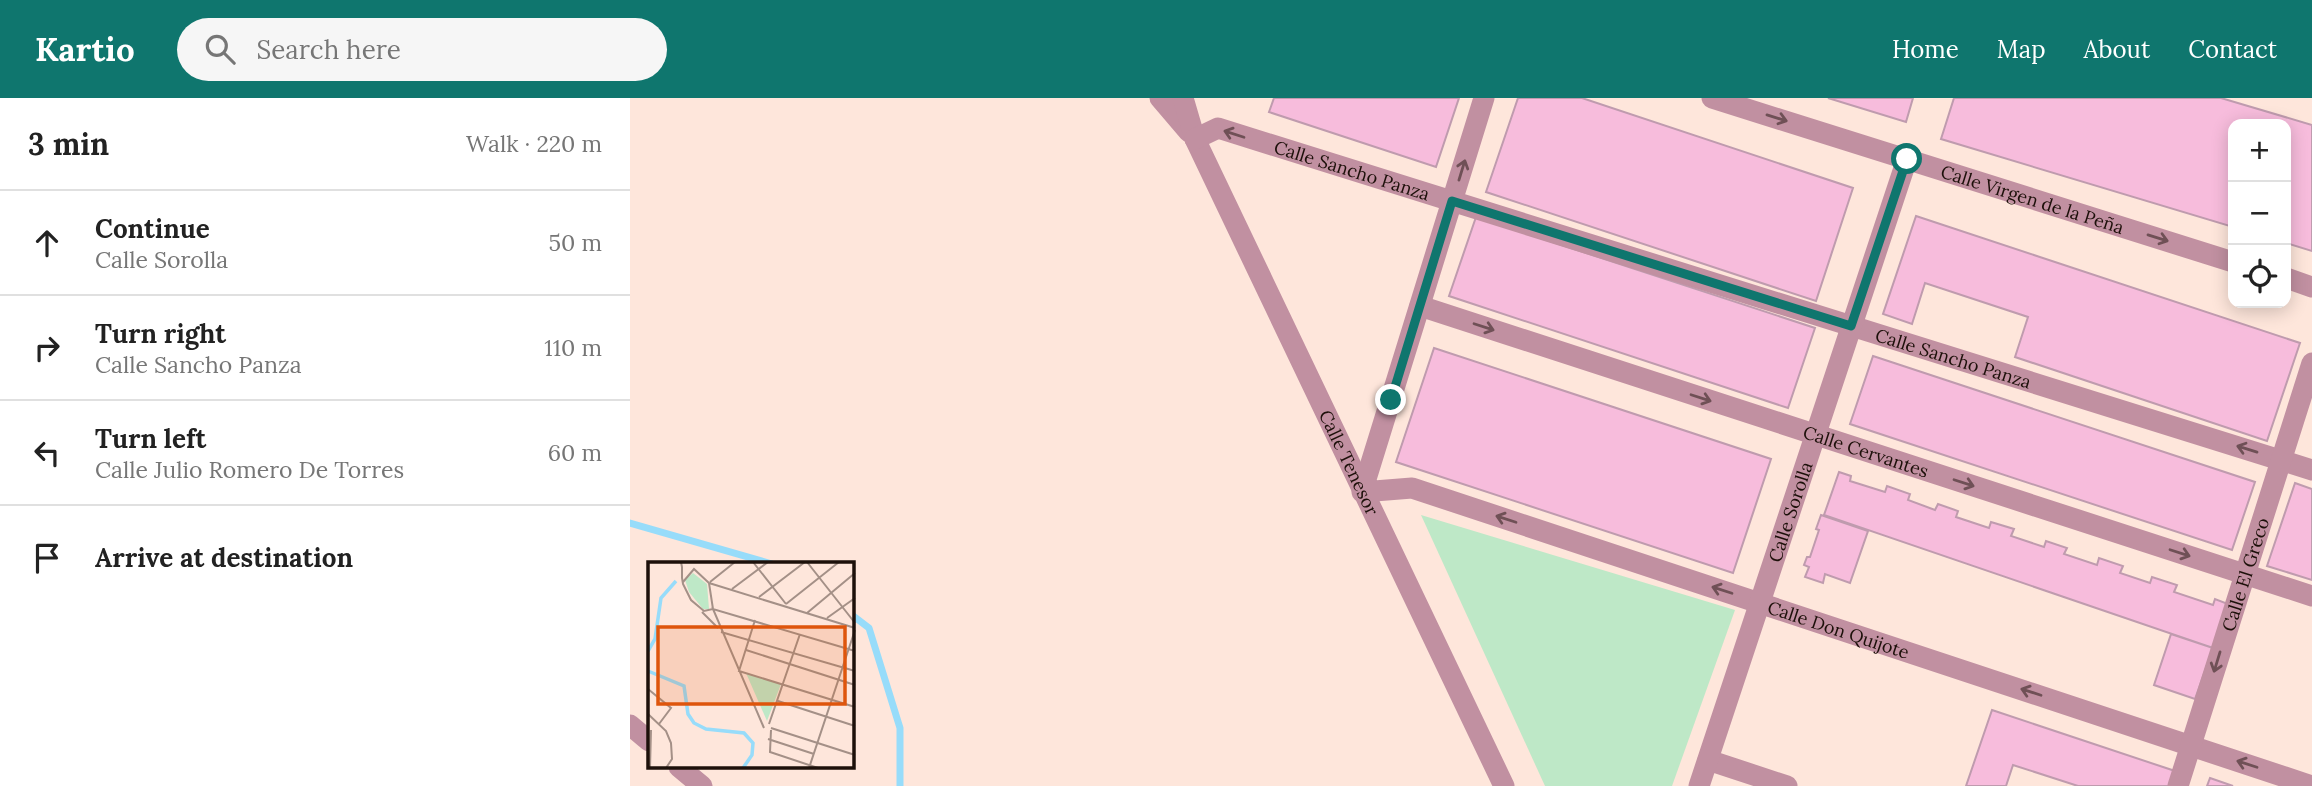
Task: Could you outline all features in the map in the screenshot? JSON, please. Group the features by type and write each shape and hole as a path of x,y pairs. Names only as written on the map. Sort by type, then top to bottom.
{"street":[{"name":"Calle Tenesor","path":"1160,98 1195,139"},
{"name":"Calle Tenesor","path":"1183,98 1195,139 1504,786"},
{"path":"1362,492 1484,98"},
{"name":"Calle Virgen de la Peña","path":"1712,98 2228,260"},
{"name":"Calle Sancho Panza","path":"1195,139 1218,128 2312,470"},
{"name":"Calle Sorolla","path":"1699,786 1907,159"},
{"path":"2291,280 2312,287"},
{"name":"Calle Cervantes","path":"1420,306 2312,596"},
{"name":"Calle El Greco","path":"2178,786 2312,363"},
{"name":"Calle Don Quijote","path":"1362,492 1412,488 2312,786"},
{"path":"630,725 648,740"},
{"path":"1708,760 1787,786"},
{"path":"680,768 702,786"}],"green space":[{"path":"1421,515 1735,610 1672,786 1545,786"}],"building":[{"path":"1274,98 1459,98 1436,167 1269,112"},
{"path":"1518,98 1582,98 1853,188 1816,301 1486,192"},
{"path":"1828,98 1913,98 1906,122"},
{"path":"1954,98 2221,98 2312,125 2312,251 2291,245 2291,119 2228,119 2228,225 1941,139"},
{"path":"1916,216 2300,343 2267,441 2015,357 2028,317 1925,283 1912,324 1883,314"},
{"path":"1476,217 1815,328 1788,408 1449,296"},
{"path":"1434,348 1771,459 1733,573 1396,462"},
{"path":"1873,356 2255,482 2232,550 1850,424"},
{"path":"1839,472 1851,476 1850,481 1885,492 1887,486 1910,494 1908,500 1935,510 1938,504 1958,511 1956,517 1989,528 1991,522 2014,529 2011,536 2044,547 2046,541 2067,548 2064,554 2097,565 2099,558 2123,566 2120,573 2150,583 2152,577 2177,585 2174,592 2213,605 2215,599 2228,604 2213,648 1824,515"},
{"path":"2295,483 2312,489 2312,580 2267,566"},
{"path":"1821,515 1868,531 1850,583 1825,574 1823,583 1805,577 1809,567 1804,565 1807,557 1810,557"},
{"path":"2171,634 2213,648 2195,699 2154,685"},
{"path":"1992,710 2175,771 2170,786 2078,786 2013,765 2006,786 1966,786"},
{"path":"2210,778 2233,786 2207,786"}],"waterway":[{"path":"630,523 765,562"},
{"path":"854,617 869,628 900,728 900,786"}],"route":[{"path":"1391,400 1452,201 1851,326 1907,159"}]}
